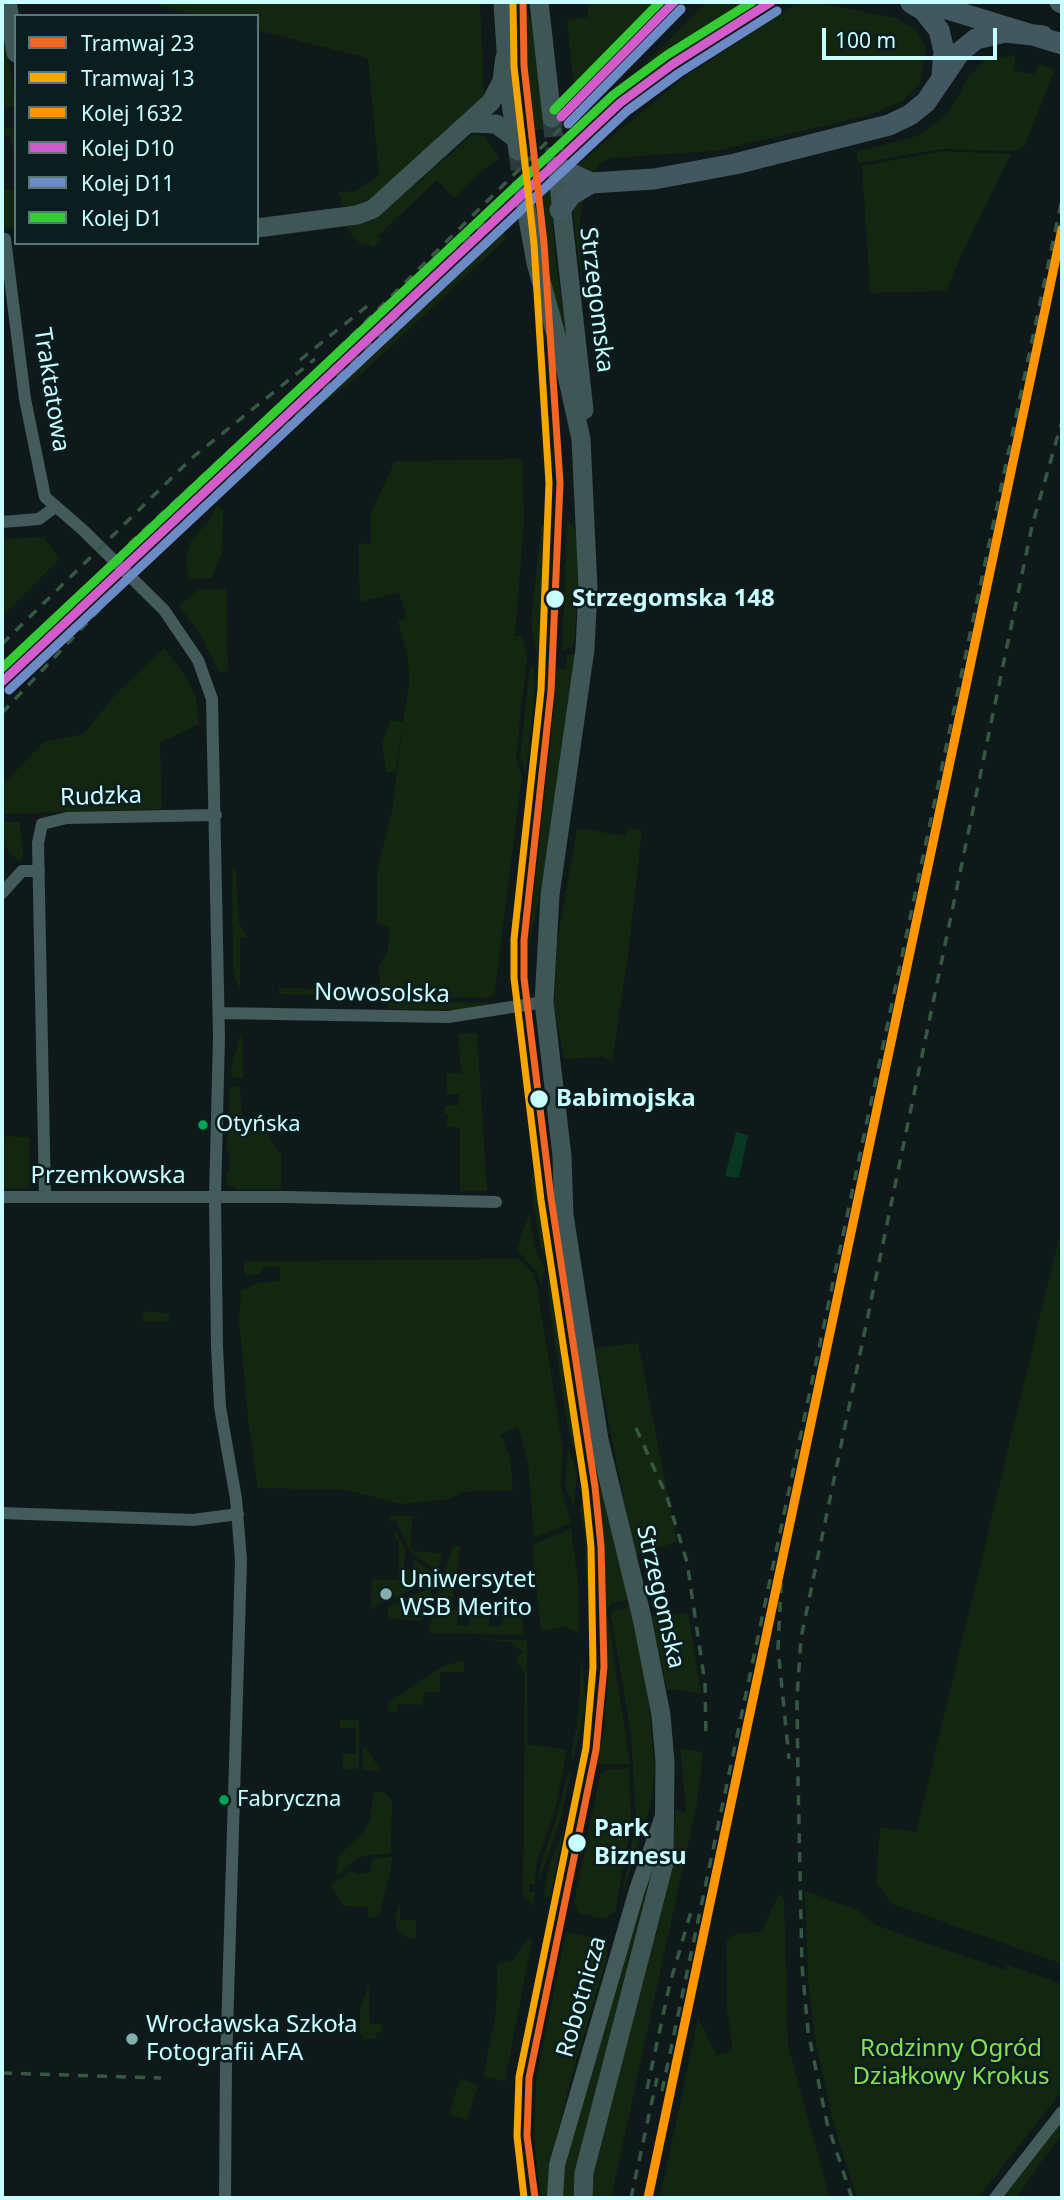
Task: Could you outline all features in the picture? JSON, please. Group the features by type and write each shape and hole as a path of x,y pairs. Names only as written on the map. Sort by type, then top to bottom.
{"main road":[{"path":"7,2 6,27 14,48"},
{"path":"471,123 494,124 516,145 505,57 503,2"},
{"path":"539,2 552,118"},
{"path":"909,2 923,10 939,30 944,60 941,82"},
{"path":"924,2 1053,40"},
{"path":"560,210 571,195 591,183 654,179 747,160 899,121 920,108 960,52 976,39 1005,32 1053,40"},
{"path":"259,228 281,227 368,212 471,123 497,94 505,57"},
{"path":"556,158 591,183"},
{"name":"Strzegomska","path":"556,158 583,388 584,410 580,439"},
{"name":"Strzegomska","path":"524,197 536,263 566,371 580,439 587,618 569,776 550,895 544,1002 562,1156 564,1215 603,1463 642,1618 661,1715 666,1762 664,1863 584,2173 583,2198"}],"street":[{"name":"Traktatowa","path":"8,239 25,399 45,497 83,530 164,610 200,664 212,699 216,816"},
{"path":"2,522 39,519 55,507"},
{"path":"216,816 219,1013 215,1197 218,1378 224,1438 238,1514 240,1600 226,2065 225,2198"},
{"name":"Rudzka","path":"39,871 40,832 42,824 48,820 216,816"},
{"path":"2,893 22,872 39,871 45,1197"},
{"name":"Nowosolska","path":"219,1013 448,1017 544,1002"},
{"name":"Przemkowska","path":"2,1197 215,1197"},
{"path":"215,1197 496,1202"},
{"path":"2,1513 194,1520 238,1514"},
{"name":"Robotnicza","path":"555,2198 556,2165 637,1891 665,1810"},
{"path":"995,2198 1062,2112"}],"green space":[{"path":"145,2 480,2 484,99 373,197 355,206 343,206 338,192 355,191 379,176 368,58 259,31 259,14 193,14"},
{"path":"587,2 654,2 574,89 567,20 588,17"},
{"path":"707,2 763,2 698,42 593,120 591,118"},
{"path":"798,2 813,2 895,18 916,29 926,48 920,82 903,101 867,116 715,151 612,158 600,163 595,172 577,165 683,78"},
{"path":"526,10 533,27 546,129 535,130 528,70"},
{"path":"5,37 14,106 2,109 2,39"},
{"path":"1016,55 1013,70 1035,75 1039,64 1055,70 1024,147 1012,151 942,149 858,163 857,152 917,136 948,114 968,78 985,59"},
{"path":"14,127 14,155 10,135 2,136 2,128"},
{"path":"473,134 484,136 500,158 482,170 454,198 437,180 378,236 381,241 373,248 367,243 362,246 346,227 374,220"},
{"path":"942,151 1011,154 961,255 947,291 870,293 862,166"},
{"path":"549,179 557,270 568,342 554,319 542,180"},
{"path":"14,189 14,227 2,228 2,190"},
{"path":"586,193 580,215 582,286 573,214 574,206"},
{"path":"499,227 507,238 360,375 313,411 321,399 385,345"},
{"path":"523,459 524,522 515,636 522,636 527,656 516,757 522,776 495,993 487,998 380,996 379,967 387,952 390,927 377,924 377,870 392,811 403,723 395,773 386,772 382,744 390,720 403,722 409,684 408,658 398,621 406,618 399,592 360,602 358,544 371,543 370,515 395,461"},
{"path":"216,506 223,509 222,553 212,578 188,579 186,556 191,541 211,518"},
{"path":"567,519 576,532 578,587 574,646 562,651"},
{"path":"541,526 544,526 538,658 531,624"},
{"path":"44,537 59,559 2,617 2,539"},
{"path":"199,589 226,589 228,671 219,672 199,632 179,606"},
{"path":"164,648 186,676 196,697 199,724 160,743 162,809 2,814 2,785 44,742 83,734 116,694"},
{"path":"576,653 547,859 527,955 555,699 554,669 566,669 567,655"},
{"path":"530,666 534,667 535,687 526,775 520,756"},
{"path":"2,822 20,822 23,856 20,862 2,845"},
{"path":"629,827 642,830 628,955 612,1062 603,1057 564,1059 554,1007 557,942 577,828 625,836"},
{"path":"236,868 239,923 248,937 240,938 240,993 233,971 232,869"},
{"path":"279,988 340,989 340,995 279,994"},
{"path":"388,1000 493,1003 457,1010 388,1009"},
{"path":"242,1031 243,1078 233,1078 231,1068"},
{"path":"477,1033 487,1191 460,1191 460,1128 445,1127 449,1115 445,1114 445,1106 459,1105 459,1094 447,1094 447,1073 461,1073 458,1034"},
{"path":"240,1086 242,1131 266,1132 281,1154 281,1189 237,1189 226,1184 227,1170 230,1170 230,1153 227,1152 229,1087"},
{"path":"2,1136 29,1137 29,1188 2,1188"},
{"path":"556,1172 631,1599 611,1604 607,1611 630,1764 596,1764 604,1733 608,1673 601,1512 551,1173"},
{"path":"538,1174 584,1478 568,1430 547,1289 550,1267 540,1245 534,1207 531,1175"},
{"path":"529,1212 535,1250 545,1269 541,1286 537,1272 517,1250"},
{"path":"1062,1225 1062,1964 893,1904 876,1883 880,1827 916,1832"},
{"path":"519,1259 533,1273 537,1286 563,1450 561,1487 571,1523 534,1538 528,1463 518,1426 501,1435 510,1457 513,1490 462,1492 451,1499 400,1504 347,1490 258,1488 249,1428 239,1321 241,1291 256,1283 280,1281 280,1267 262,1267 260,1274 247,1276 243,1269 245,1261"},
{"path":"147,1311 169,1314 169,1322 142,1321 143,1314"},
{"path":"638,1343 677,1542 635,1555 594,1348"},
{"path":"568,1446 577,1472 574,1508 565,1486"},
{"path":"585,1490 591,1552 594,1672 585,1762 579,1760 590,1704 592,1652 585,1559 586,1537 580,1510"},
{"path":"392,1515 420,1517 412,1518 411,1551 442,1553 437,1571 410,1551 396,1521 388,1520"},
{"path":"571,1528 578,1582 578,1633 565,1627 541,1631 532,1545"},
{"path":"396,1530 405,1549 404,1569 413,1569 414,1559 436,1575 433,1580 370,1609 372,1579 398,1580 399,1540 395,1539"},
{"path":"453,1545 460,1546 456,1581 444,1574"},
{"path":"454,1586 453,1609 458,1610 457,1625 469,1626 471,1610 490,1611 489,1626 501,1627 506,1596 517,1596 525,1635 428,1633 440,1587"},
{"path":"432,1587 422,1621 387,1619 388,1607"},
{"path":"633,1606 646,1673 655,1772 651,1803 622,1897 636,1819 631,1734 611,1615 614,1610"},
{"path":"688,1613 701,1693 667,1689 651,1616"},
{"path":"476,1639 527,1640 528,1744 567,1750 555,1811 536,1865 535,1884 529,1884 529,1892 535,1892 534,1907 523,1895 525,1675 516,1658 523,1651 510,1642"},
{"path":"582,1658 586,1701 574,1759 571,1754 577,1724"},
{"path":"464,1660 464,1672 440,1672 440,1692 424,1692 423,1705 398,1704 397,1712 387,1712 390,1702 443,1666"},
{"path":"340,1720 359,1720 359,1766 356,1769 343,1769 343,1754 356,1754 356,1728 340,1728"},
{"path":"365,1747 382,1772 363,1769"},
{"path":"680,1748 703,1752 697,1803 611,2198 591,2198 591,2186 673,1852 675,1810 686,1812"},
{"path":"629,1768 631,1823 615,1912 604,1919 578,1913 574,1902 600,1776 605,1770"},
{"path":"571,1771 561,1819 539,1881 541,1862 556,1820 567,1775"},
{"path":"374,1792 383,1792 392,1800 391,1853 359,1857 337,1876 338,1856 363,1833 370,1820"},
{"path":"565,1825 550,1897 547,1897 544,1894 549,1867"},
{"path":"392,1856 391,1871 379,1915 369,1919 367,1907 344,1906 330,1886 351,1871 360,1874 369,1872 373,1859"},
{"path":"653,1869 575,2198 560,2198 563,2164 649,1872"},
{"name":"Rodzinny Ogród Działkowy Krokus","path":"805,1891 858,1910 875,1925 1004,1970 1007,1965 1062,1984 1062,2091 978,2198 857,2198 833,2122 816,2043 808,1981"},
{"path":"778,1895 784,1897 788,2046 830,2198 660,2198 698,2019 717,2055 733,2051 727,2010 726,1939 739,1933 762,1932"},
{"path":"400,1902 400,1920 416,1920 416,1939 404,1936 397,1929 395,1918"},
{"path":"566,1932 600,1939 607,1945 608,1954 570,2082 550,2167 548,2198 541,2198 534,2139 536,2080"},
{"path":"529,1938 532,1940 505,2081 483,2076 496,2013 497,1964 511,1961"},
{"path":"369,1984 370,2024 382,2024 382,2032 377,2032 376,2039 364,2039 360,2034 360,2009"},
{"path":"460,2079 478,2085 467,2120 449,2114"},
{"path":"1062,2117 1062,2134 1015,2198 999,2198"}],"shaded area":[{"path":"736,1132 748,1135 739,1178 725,1176"}],"tunnel":[{"path":"552,118 555,152"},
{"path":"518,151 524,197"}],"railway":[{"path":"129,544 326,361 688,2"},
{"path":"662,2091 1062,199"},
{"path":"433,266 506,206"},
{"path":"2,713 166,539 365,351 448,262"},
{"path":"300,360 371,303"},
{"path":"2,644 193,457 315,359"},
{"path":"852,2198 827,2123 808,2031 802,1966 797,1697 801,1638 1032,526 1062,421"},
{"path":"636,1428 667,1497 687,1562 705,1684 706,1737"},
{"path":"782,1564 778,1648 789,1759"},
{"path":"647,2089 670,1983 691,1912"},
{"path":"2,2073 161,2078"},
{"path":"631,2198 657,2078"}],"tram line":[{"name":"13","path":"513,2 514,67 534,244 549,483 541,690 514,939 514,978 541,1200 585,1488 591,1547 593,1667 586,1748 519,2077 517,2136 524,2198"},
{"name":"23","path":"523,2 524,66 544,243 560,483 551,691 524,940 524,978 551,1198 595,1487 601,1546 604,1667 596,1750 529,2078 527,2136 535,2198"}],"rail line":[{"name":"D1","path":"554,110 660,2"},
{"name":"D10","path":"561,117 674,2"},
{"name":"D1","path":"2,668 613,95 667,55 752,2"},
{"name":"D10","path":"2,682 620,103 673,64 771,2"},
{"name":"D11","path":"568,124 681,9"},
{"name":"D11","path":"9,690 627,111 679,73 777,11"},
{"name":"1632","path":"648,2198 1062,229"}],"place":[{"name":"Strzegomska 148","path":"555,599"},
{"name":"Babimojska","path":"539,1099"},
{"name":"Otyńska","path":"203,1125"},
{"name":"Uniwersytet WSB Merito","path":"386,1594"},
{"name":"Fabryczna","path":"224,1800"},
{"name":"Park Biznesu","path":"577,1843"},
{"name":"Wrocławska Szkoła Fotografii AFA","path":"132,2039"}]}
